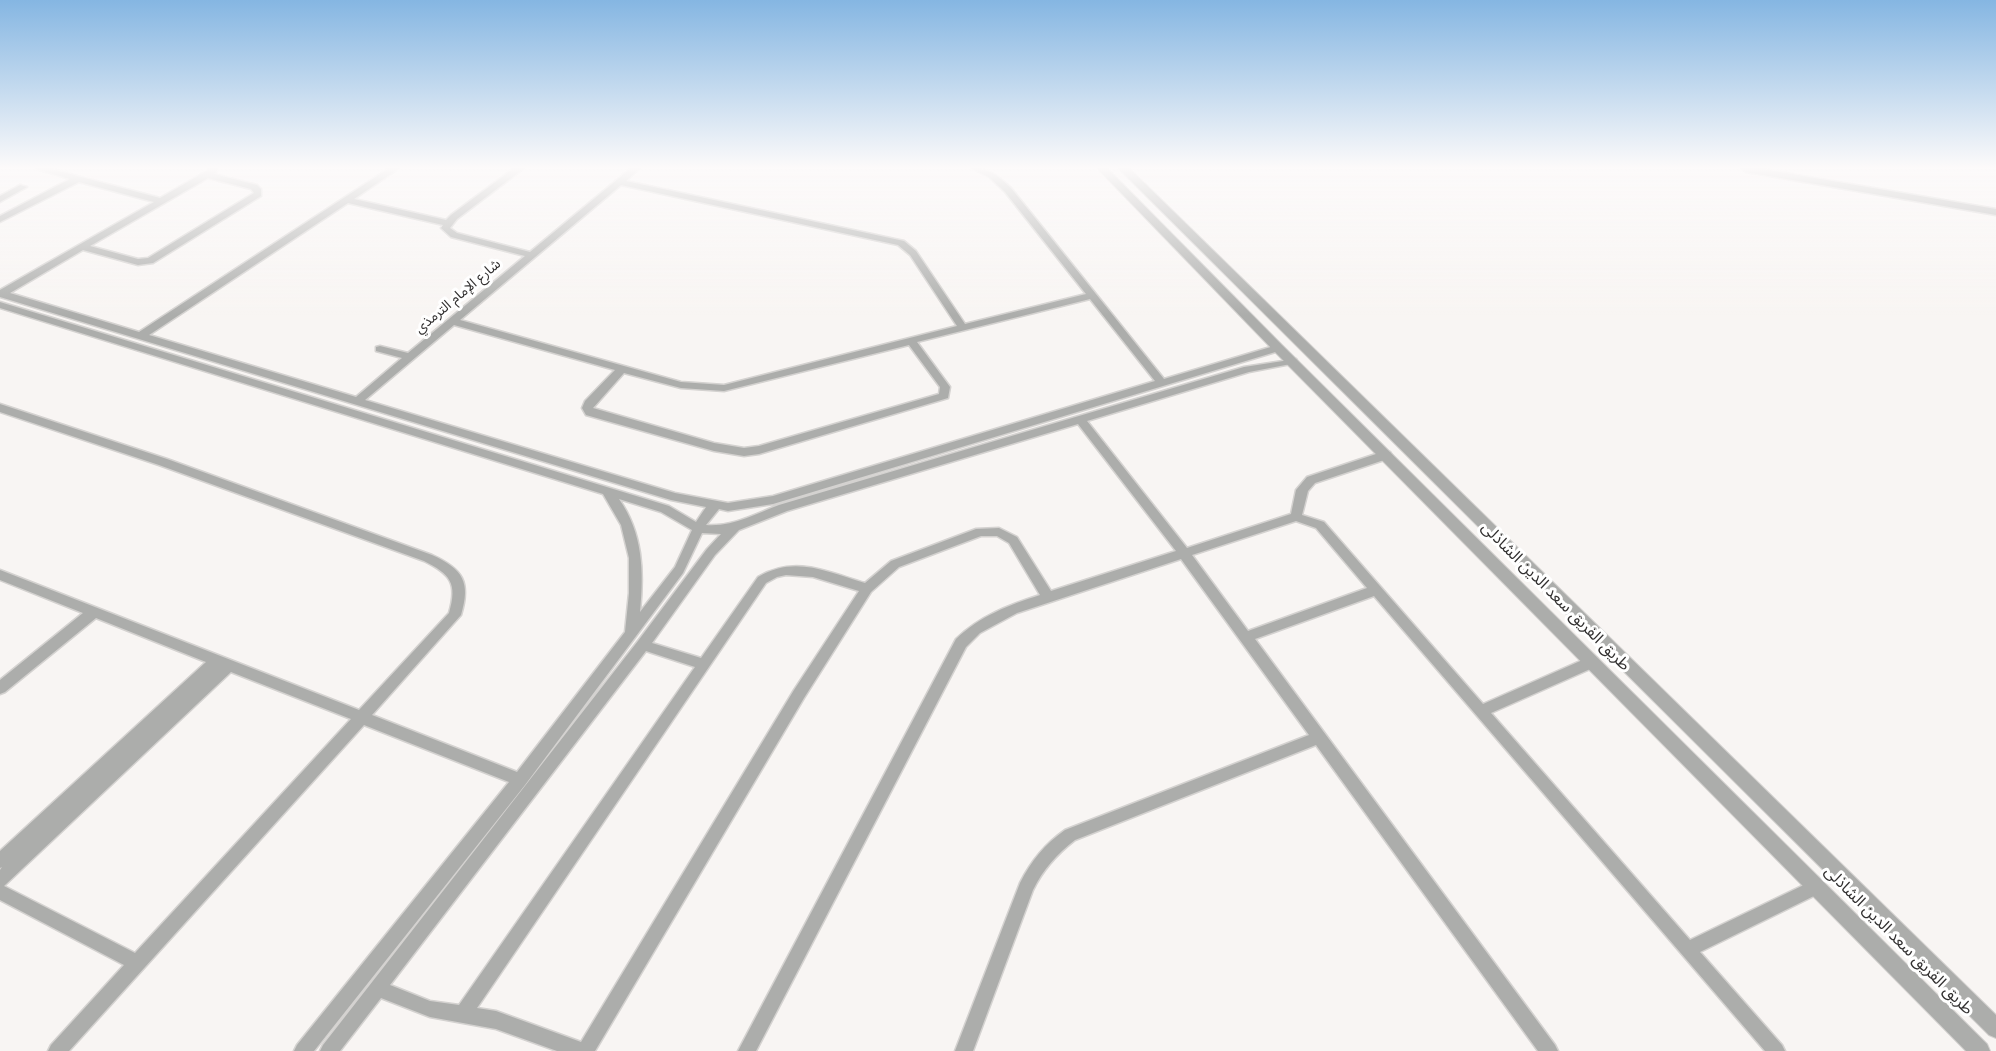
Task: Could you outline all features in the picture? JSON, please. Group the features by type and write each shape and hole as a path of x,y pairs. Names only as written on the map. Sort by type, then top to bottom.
{"street":[{"path":"0,297 132,218"},
{"path":"82,247 138,262 150,261 219,218"},
{"path":"141,335 319,218"},
{"path":"425,218 446,223 453,218"},
{"name":"شارع الإمام الترمذي","path":"356,402 576,218"},
{"path":"786,218 901,243 914,253 963,328"},
{"path":"1030,218 1162,384"},
{"name":"طريق الفريق سعد الدين الشاذلى","path":"1151,218 1980,1051"},
{"name":"طريق الفريق سعد الدين الشاذلى","path":"1174,218 1996,1028"},
{"path":"446,223 447,232 454,235 531,255"},
{"path":"451,321 681,385 724,388 1092,295"},
{"path":"0,297 48,308 141,335 388,412 675,497 715,506 774,505 1003,437 1081,420 1248,369 1292,361"},
{"path":"0,297 34,316 665,509 700,528 715,531 733,530 774,505"},
{"path":"34,316 48,308"},
{"path":"96,334 110,326"},
{"path":"622,369 589,403 587,408 590,412 714,447 752,451 944,396 945,387 912,342"},
{"path":"169,356 182,348"},
{"path":"1019,433 1119,397 1278,348"},
{"path":"380,349 409,357"},
{"path":"1239,360 1248,369"},
{"path":"310,400 321,391"},
{"path":"1119,397 1127,406"},
{"path":"0,408 184,470 448,567 459,583 461,598 455,615 57,1051"},
{"path":"378,421 388,412"},
{"path":"1081,420 1184,553 1549,1051"},
{"path":"1296,518 1302,490 1311,480 1386,454"},
{"path":"607,491 625,518 636,550 638,577 631,634"},
{"path":"665,509 675,497"},
{"path":"303,1051 560,728 689,555 704,517 715,506"},
{"path":"329,1051 643,645 707,558 733,530 740,518 738,507"},
{"path":"747,1051 961,643 975,629 993,617 1047,596 1296,518 1320,525 1776,1051"},
{"path":"377,988 430,1009 496,1020 583,1051 799,694 867,589 895,564 990,530 1007,535 1013,540 1047,596"},
{"path":"689,555 699,553 707,558"},
{"path":"462,1015 762,580 769,574 789,569 867,589"},
{"path":"0,575 520,780"},
{"path":"1246,637 1376,590"},
{"path":"0,688 94,612"},
{"path":"643,645 704,664"},
{"path":"1481,711 1592,662"},
{"path":"0,861 223,663"},
{"path":"0,880 223,663"},
{"path":"1629,698 1639,704 1651,706 1655,701 1654,691"},
{"path":"560,728 575,733"},
{"path":"1670,740 1669,730 1695,732"},
{"path":"964,1051 1026,888 1036,866 1051,848 1070,835 1320,737"},
{"path":"449,869 465,875"},
{"path":"1688,949 1816,887"},
{"path":"0,892 138,963"}]}
